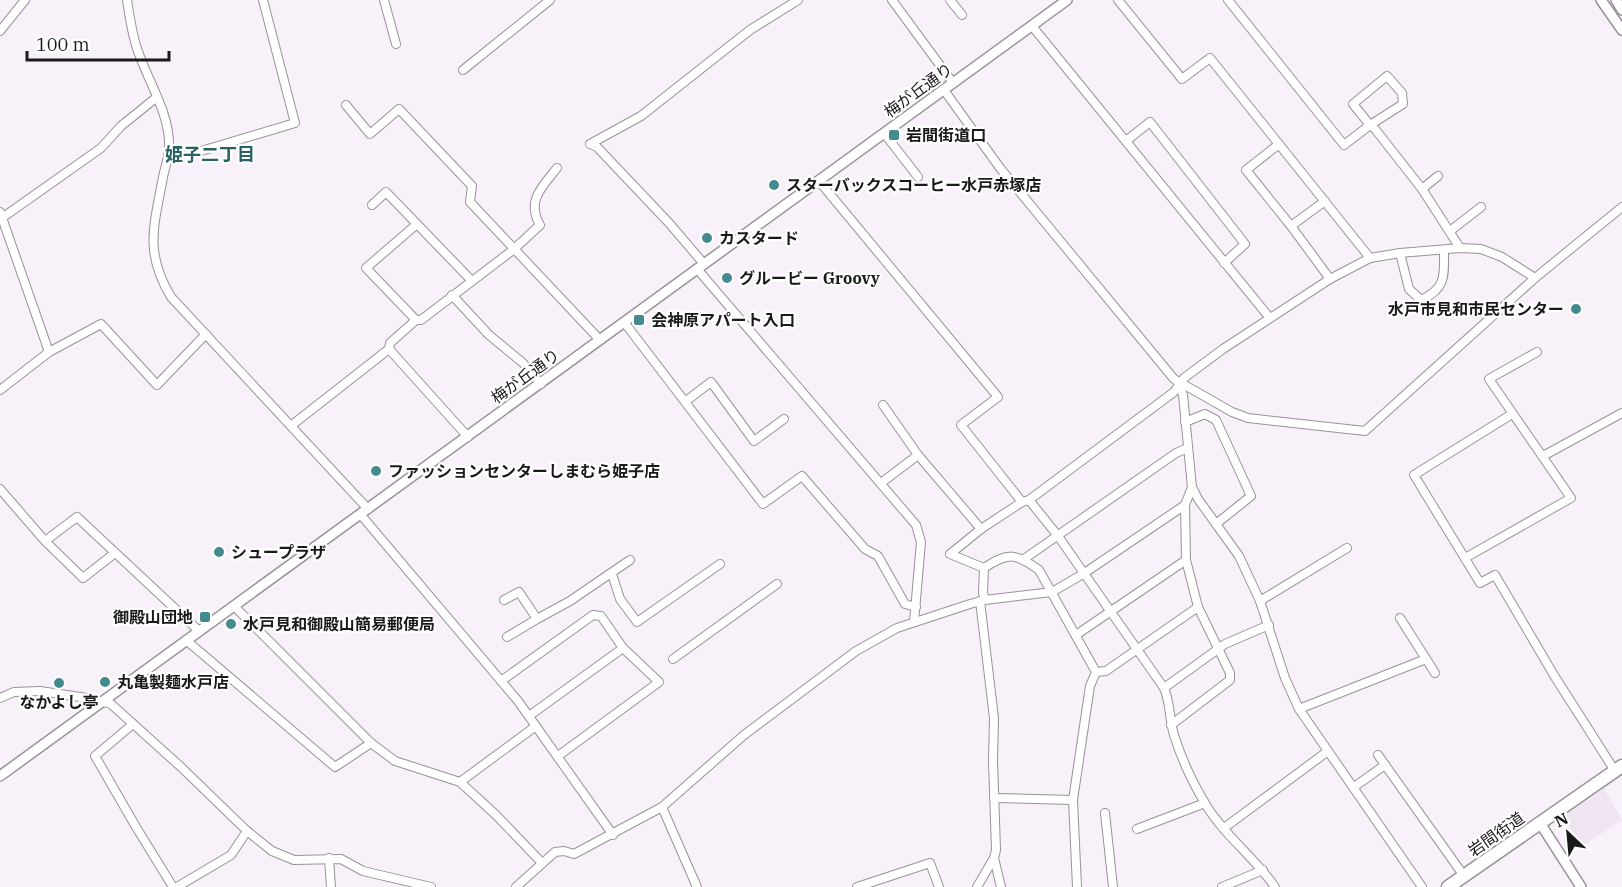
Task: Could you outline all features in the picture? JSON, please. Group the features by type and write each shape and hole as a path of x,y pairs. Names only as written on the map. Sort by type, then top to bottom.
{"main road":[{"name":"岩間街道","path":"1448,887 1618,769"}],"street":[{"path":"0,31 25,0"},
{"path":"127,0 138,52 165,116 169,150 153,227 154,259 164,286 171,297 292,425 364,512 530,716 613,835"},
{"path":"181,157 295,123 263,0"},
{"path":"384,0 396,44"},
{"path":"463,70 550,0"},
{"path":"798,0 750,30 641,116 590,144 597,147 661,215 701,267 916,525 920,533 921,548 914,622"},
{"path":"892,0 953,83"},
{"path":"950,0 962,15"},
{"name":"梅が丘通り","path":"0,776 1067,0"},
{"path":"1118,0 1182,79 1210,58 1370,258"},
{"path":"1228,0 1344,145 1370,125 1403,104 1402,93 1387,76 1353,104 1370,125 1422,189 1460,248"},
{"path":"1601,0 1622,30"},
{"path":"1616,0 1622,10"},
{"path":"1032,26 1269,317"},
{"path":"944,90 1000,168 1173,379 1232,412 1248,418 1365,431 1535,278 1622,207"},
{"path":"49,352 1,215 100,148 157,97"},
{"path":"346,105 370,134 399,109 472,186 470,202 600,340"},
{"path":"1126,141 1150,122 1245,244 1224,262"},
{"path":"884,133 918,177"},
{"path":"1279,144 1246,170 1330,279"},
{"path":"292,425 389,349 390,343 416,320 421,320 513,250 540,225 533,203 541,188 557,168"},
{"path":"1422,189 1438,176"},
{"path":"819,180 998,397 961,425 1058,536 1164,688 1169,698 1171,725 1175,739 1205,803 1216,820 1263,870 1275,887"},
{"path":"372,205 386,192 471,280"},
{"path":"1291,226 1324,201"},
{"path":"1450,231 1481,207"},
{"path":"416,320 366,268 417,224"},
{"path":"984,568 950,554 981,529 1026,501 1174,392 1184,378 1269,317 1330,279 1370,258 1460,248 1491,252 1535,278"},
{"path":"1400,253 1409,290 1421,300 1432,295 1442,284 1444,250"},
{"path":"452,295 489,335 523,363 541,384"},
{"path":"624,322 763,504 802,476 865,549 878,556 905,604 916,607"},
{"path":"0,390 49,352 101,324 157,385 206,334"},
{"path":"389,349 468,437"},
{"path":"1466,558 1571,498 1490,379 1537,352"},
{"path":"686,401 711,382 754,441 784,419"},
{"path":"1171,725 1230,680 1230,673 1198,607 1186,560 1185,505 1192,487 1184,395 1179,384"},
{"path":"882,405 918,455 981,529"},
{"path":"1544,456 1622,413"},
{"path":"1185,422 1205,414 1216,420 1251,496 1216,524"},
{"path":"1512,414 1414,475 1480,583 1495,575 1555,676 1618,769"},
{"path":"1024,559 1176,453 1188,448"},
{"path":"881,483 918,455"},
{"path":"1192,487 1239,556 1260,601 1285,678 1299,709 1422,887"},
{"path":"0,489 45,541 83,578 115,553"},
{"path":"516,887 555,852 564,851 574,854 662,807 744,735 856,651 897,628 983,601 1052,592 1083,574 1185,505"},
{"path":"45,541 77,517 199,631"},
{"path":"1260,601 1347,548"},
{"path":"984,568 1002,557 1011,555 1024,559 1039,570 1095,672 1090,686 1073,800 1077,887"},
{"path":"507,637 570,601 630,560"},
{"path":"1076,634 1186,560"},
{"path":"612,574 620,600 637,622 720,564"},
{"path":"977,887 994,858 996,850 994,718 982,593 984,568"},
{"path":"673,659 777,584"},
{"path":"504,600 519,592 537,619"},
{"path":"234,606 371,743 395,761 460,782 496,815 542,863"},
{"path":"1095,672 1106,671 1198,607"},
{"path":"501,681 593,615 601,616 623,648 659,682 558,756"},
{"path":"1400,618 1435,673"},
{"path":"1164,688 1225,644 1269,625"},
{"path":"186,640 335,767 371,743"},
{"path":"530,716 623,648"},
{"path":"1299,709 1426,658"},
{"path":"0,698 14,692 40,691 111,704 247,831 272,850 294,860 341,859 363,871 431,887"},
{"path":"133,724 95,756 136,827 175,887 231,855 247,831"},
{"path":"460,782 536,726"},
{"path":"1224,828 1328,751"},
{"path":"1378,755 1464,876"},
{"path":"1354,787 1385,765"},
{"path":"994,798 1073,800"},
{"path":"1137,829 1205,803"},
{"path":"662,807 696,887"},
{"path":"1105,813 1113,887"},
{"path":"1540,823 1581,887"},
{"path":"329,858 331,887"},
{"path":"994,858 1001,887"},
{"path":"857,887 930,863 939,887"},
{"path":"1222,887 1263,870"}],"shaded area":[{"path":"1604,789 1622,820 1582,846 1563,817"}],"place":[{"name":"岩間街道口","path":"894,135"},
{"name":"スターバックスコーヒー水戸赤塚店","path":"774,185"},
{"name":"カスタード","path":"707,238"},
{"name":"グルービー Groovy","path":"727,278"},
{"name":"水戸市見和市民センター","path":"1576,309"},
{"name":"会神原アパート入口","path":"639,320"},
{"name":"ファッションセンターしまむら姫子店","path":"376,471"},
{"name":"シュープラザ","path":"219,552"},
{"name":"御殿山団地","path":"205,617"},
{"name":"水戸見和御殿山簡易郵便局","path":"231,624"},
{"name":"丸亀製麺水戸店","path":"105,682"},
{"name":"なかよし亭","path":"59,683"}],"district":[{"name":"姫子二丁目","path":"210,155"}]}
